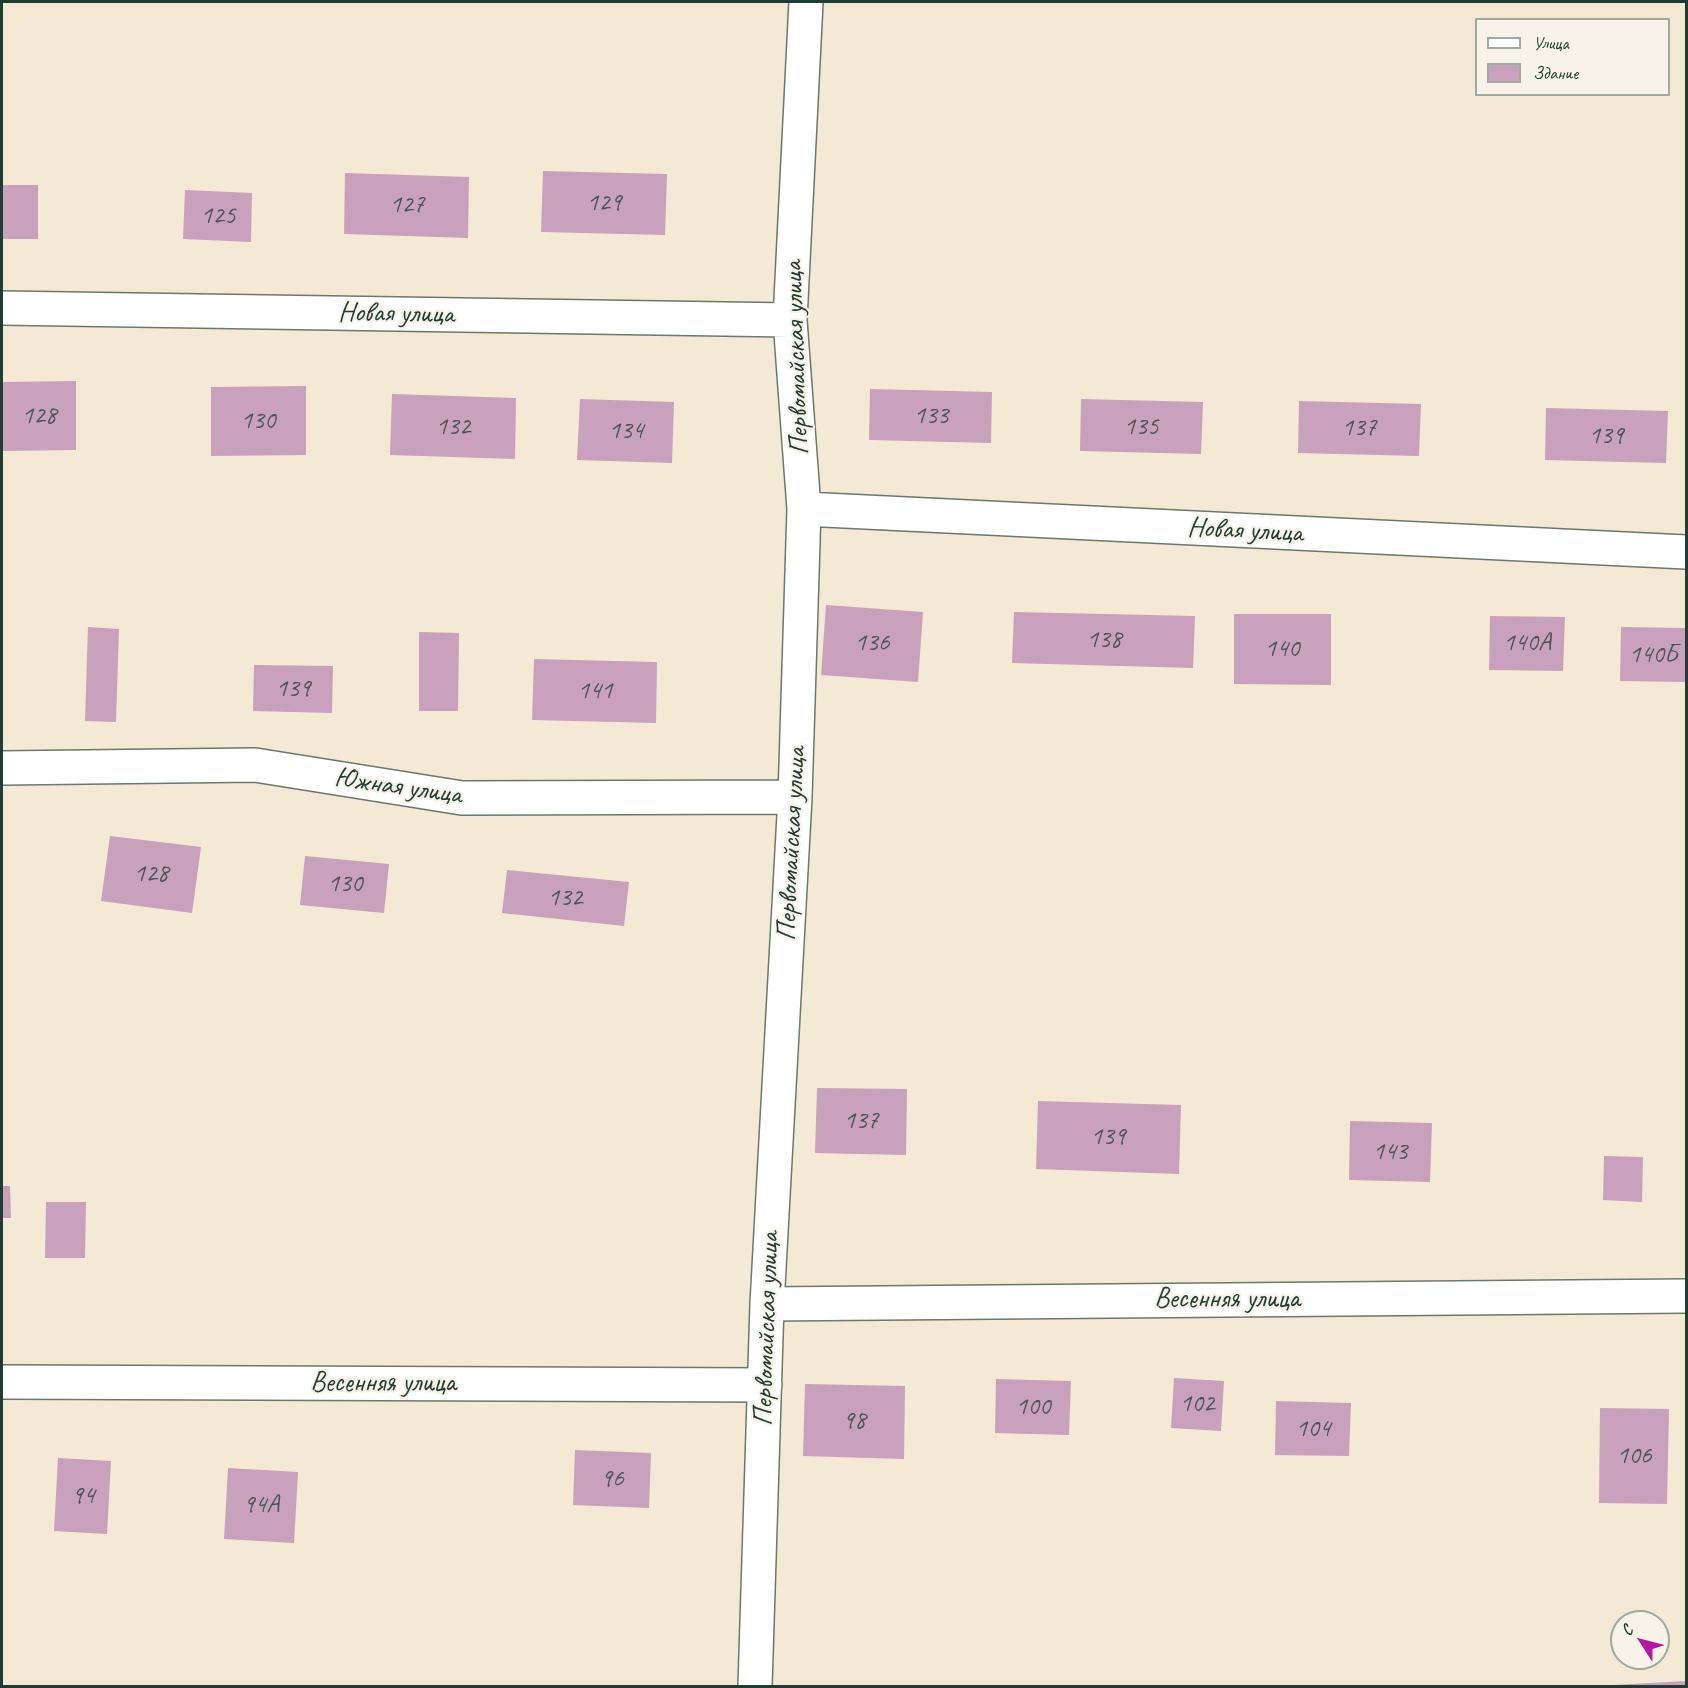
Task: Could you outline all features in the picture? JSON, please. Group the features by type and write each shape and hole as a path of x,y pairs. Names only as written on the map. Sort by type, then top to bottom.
{"street":[{"name":"Первомайская улица","path":"755,1686 767,1304 795,798 804,509 790,320 806,2"},
{"name":"Новая улица","path":"2,308 790,320"},
{"name":"Новая улица","path":"804,509 1686,552"},
{"name":"Южная улица","path":"2,768 255,765 462,798 795,798"},
{"name":"Весенняя улица","path":"767,1304 1686,1296"},
{"name":"Весенняя улица","path":"2,1382 765,1385"}],"building":[{"path":"543,171 667,174 665,235 541,232"},
{"path":"345,173 469,177 468,238 344,234"},
{"path":"2,185 38,185 38,239 2,239"},
{"path":"185,190 252,193 251,242 183,239"},
{"path":"76,381 76,450 2,451 2,382"},
{"path":"306,386 306,455 211,456 211,387"},
{"path":"870,389 992,392 991,443 869,440"},
{"path":"392,394 516,398 515,459 390,455"},
{"path":"580,399 674,402 672,463 577,460"},
{"path":"1081,399 1203,402 1201,454 1080,451"},
{"path":"1299,401 1421,404 1419,456 1298,453"},
{"path":"1546,408 1668,411 1666,463 1545,460"},
{"path":"826,605 923,612 918,682 821,675"},
{"path":"1014,612 1195,616 1193,668 1012,663"},
{"path":"1234,614 1331,614 1331,685 1234,684"},
{"path":"1490,616 1565,617 1563,671 1489,670"},
{"path":"88,627 119,629 116,722 85,721"},
{"path":"1621,627 1686,628 1686,682 1620,681"},
{"path":"419,632 459,633 458,711 419,711"},
{"path":"534,659 657,662 656,723 532,720"},
{"path":"254,665 333,666 332,713 253,711"},
{"path":"110,836 201,847 192,913 101,901"},
{"path":"305,856 389,864 384,913 300,905"},
{"path":"507,870 629,882 624,926 502,913"},
{"path":"817,1088 907,1089 906,1155 815,1153"},
{"path":"1038,1101 1181,1105 1179,1174 1036,1169"},
{"path":"1350,1121 1432,1123 1430,1182 1349,1180"},
{"path":"1604,1156 1643,1157 1642,1202 1603,1200"},
{"path":"2,1186 10,1186 11,1218 2,1218"},
{"path":"46,1202 86,1202 85,1258 45,1258"},
{"path":"1174,1378 1224,1381 1221,1431 1171,1428"},
{"path":"996,1379 1071,1381 1069,1435 995,1433"},
{"path":"805,1384 905,1386 904,1459 803,1456"},
{"path":"1276,1401 1351,1403 1349,1456 1275,1455"},
{"path":"1600,1408 1669,1409 1667,1504 1599,1503"},
{"path":"575,1450 651,1453 649,1508 573,1505"},
{"path":"58,1458 111,1461 107,1534 54,1531"},
{"path":"228,1468 298,1472 294,1543 224,1539"},
{"path":"1686,1681 1686,1686 1613,1685"}]}
